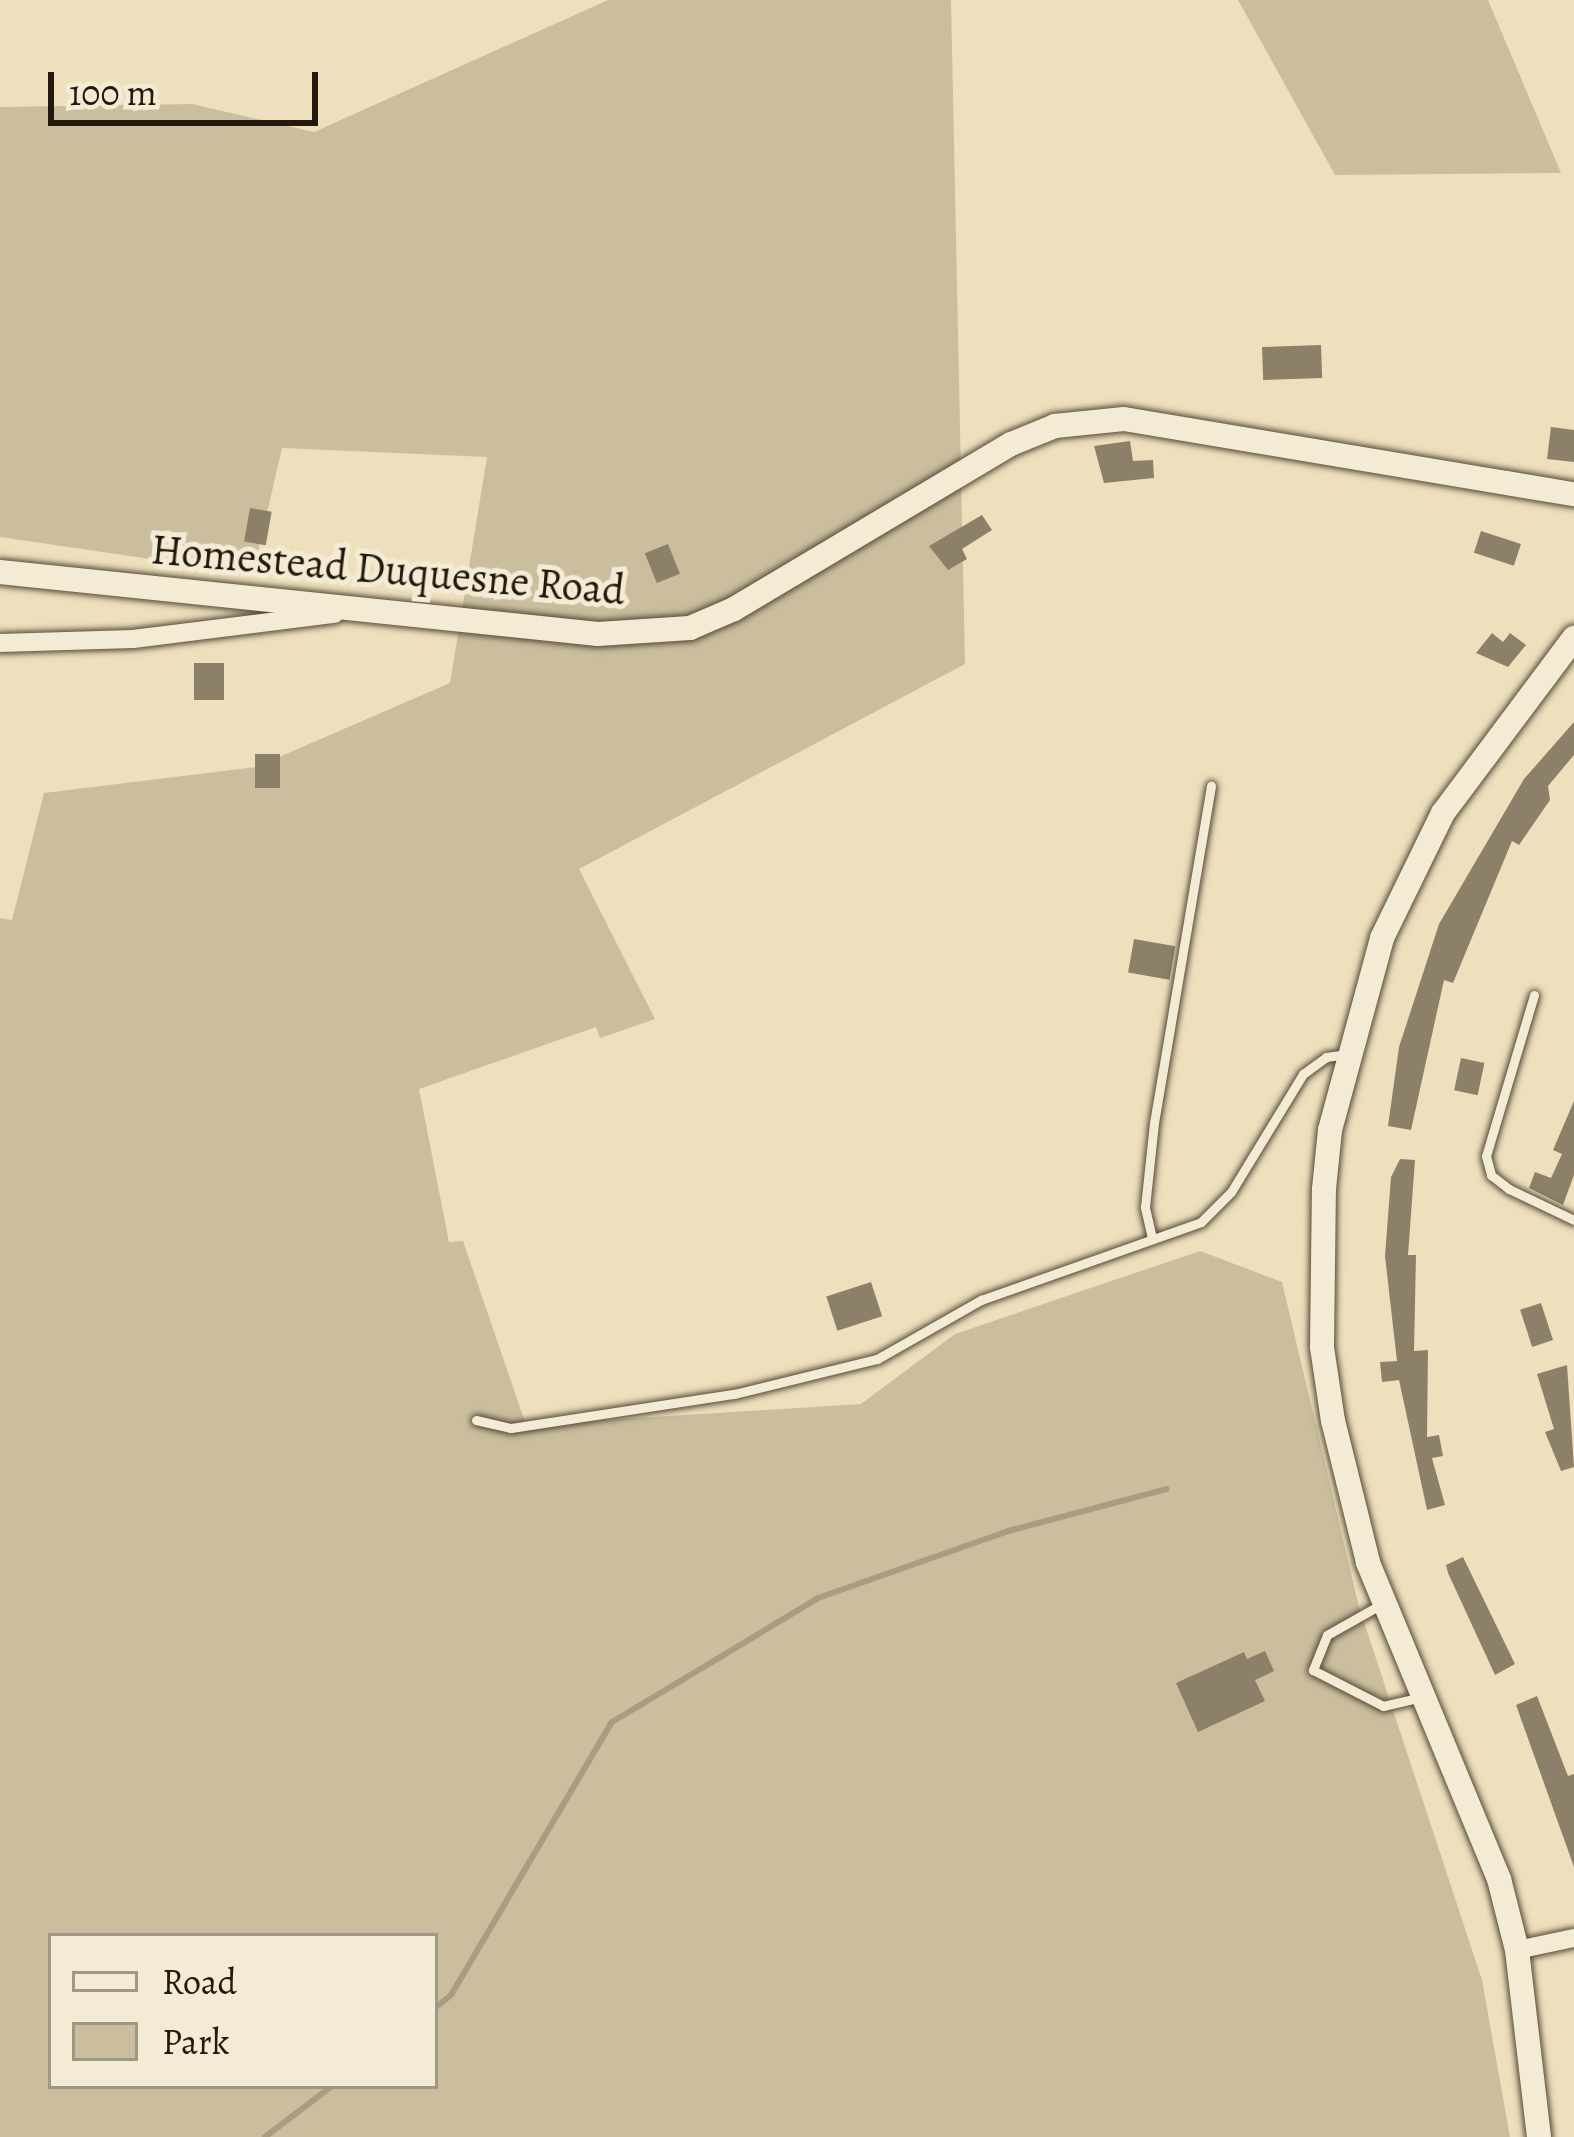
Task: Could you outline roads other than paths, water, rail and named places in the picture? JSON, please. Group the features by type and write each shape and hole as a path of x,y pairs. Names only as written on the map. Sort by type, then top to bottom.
{"street":[{"name":"Homestead Duquesne Road","path":"0,572 344,613 598,634 690,628 734,609 1011,444 1054,426 1124,418 1574,494"},
{"path":"0,643 133,639 344,613"},
{"path":"1539,2137 1517,1950 1498,1879 1385,1603 1348,1488 1322,1347 1324,1189 1348,1054 1382,938 1443,814 1574,638"},
{"path":"1517,1950 1574,1938"}],"lane":[{"path":"1152,1238 1145,1207 1154,1123 1211,786"},
{"path":"1534,995 1486,1156 1491,1175 1509,1189 1574,1220"},
{"path":"476,1420 511,1428 840,1373 981,1300 1219,1209 1303,1074 1326,1057 1348,1054"},
{"path":"1385,1603 1327,1635 1313,1670 1383,1706 1423,1696"}],"waterway":[{"path":"438,2006 451,1995 612,1722 818,1598 1008,1531 1167,1489"},
{"path":"265,2137 328,2089"}]}
